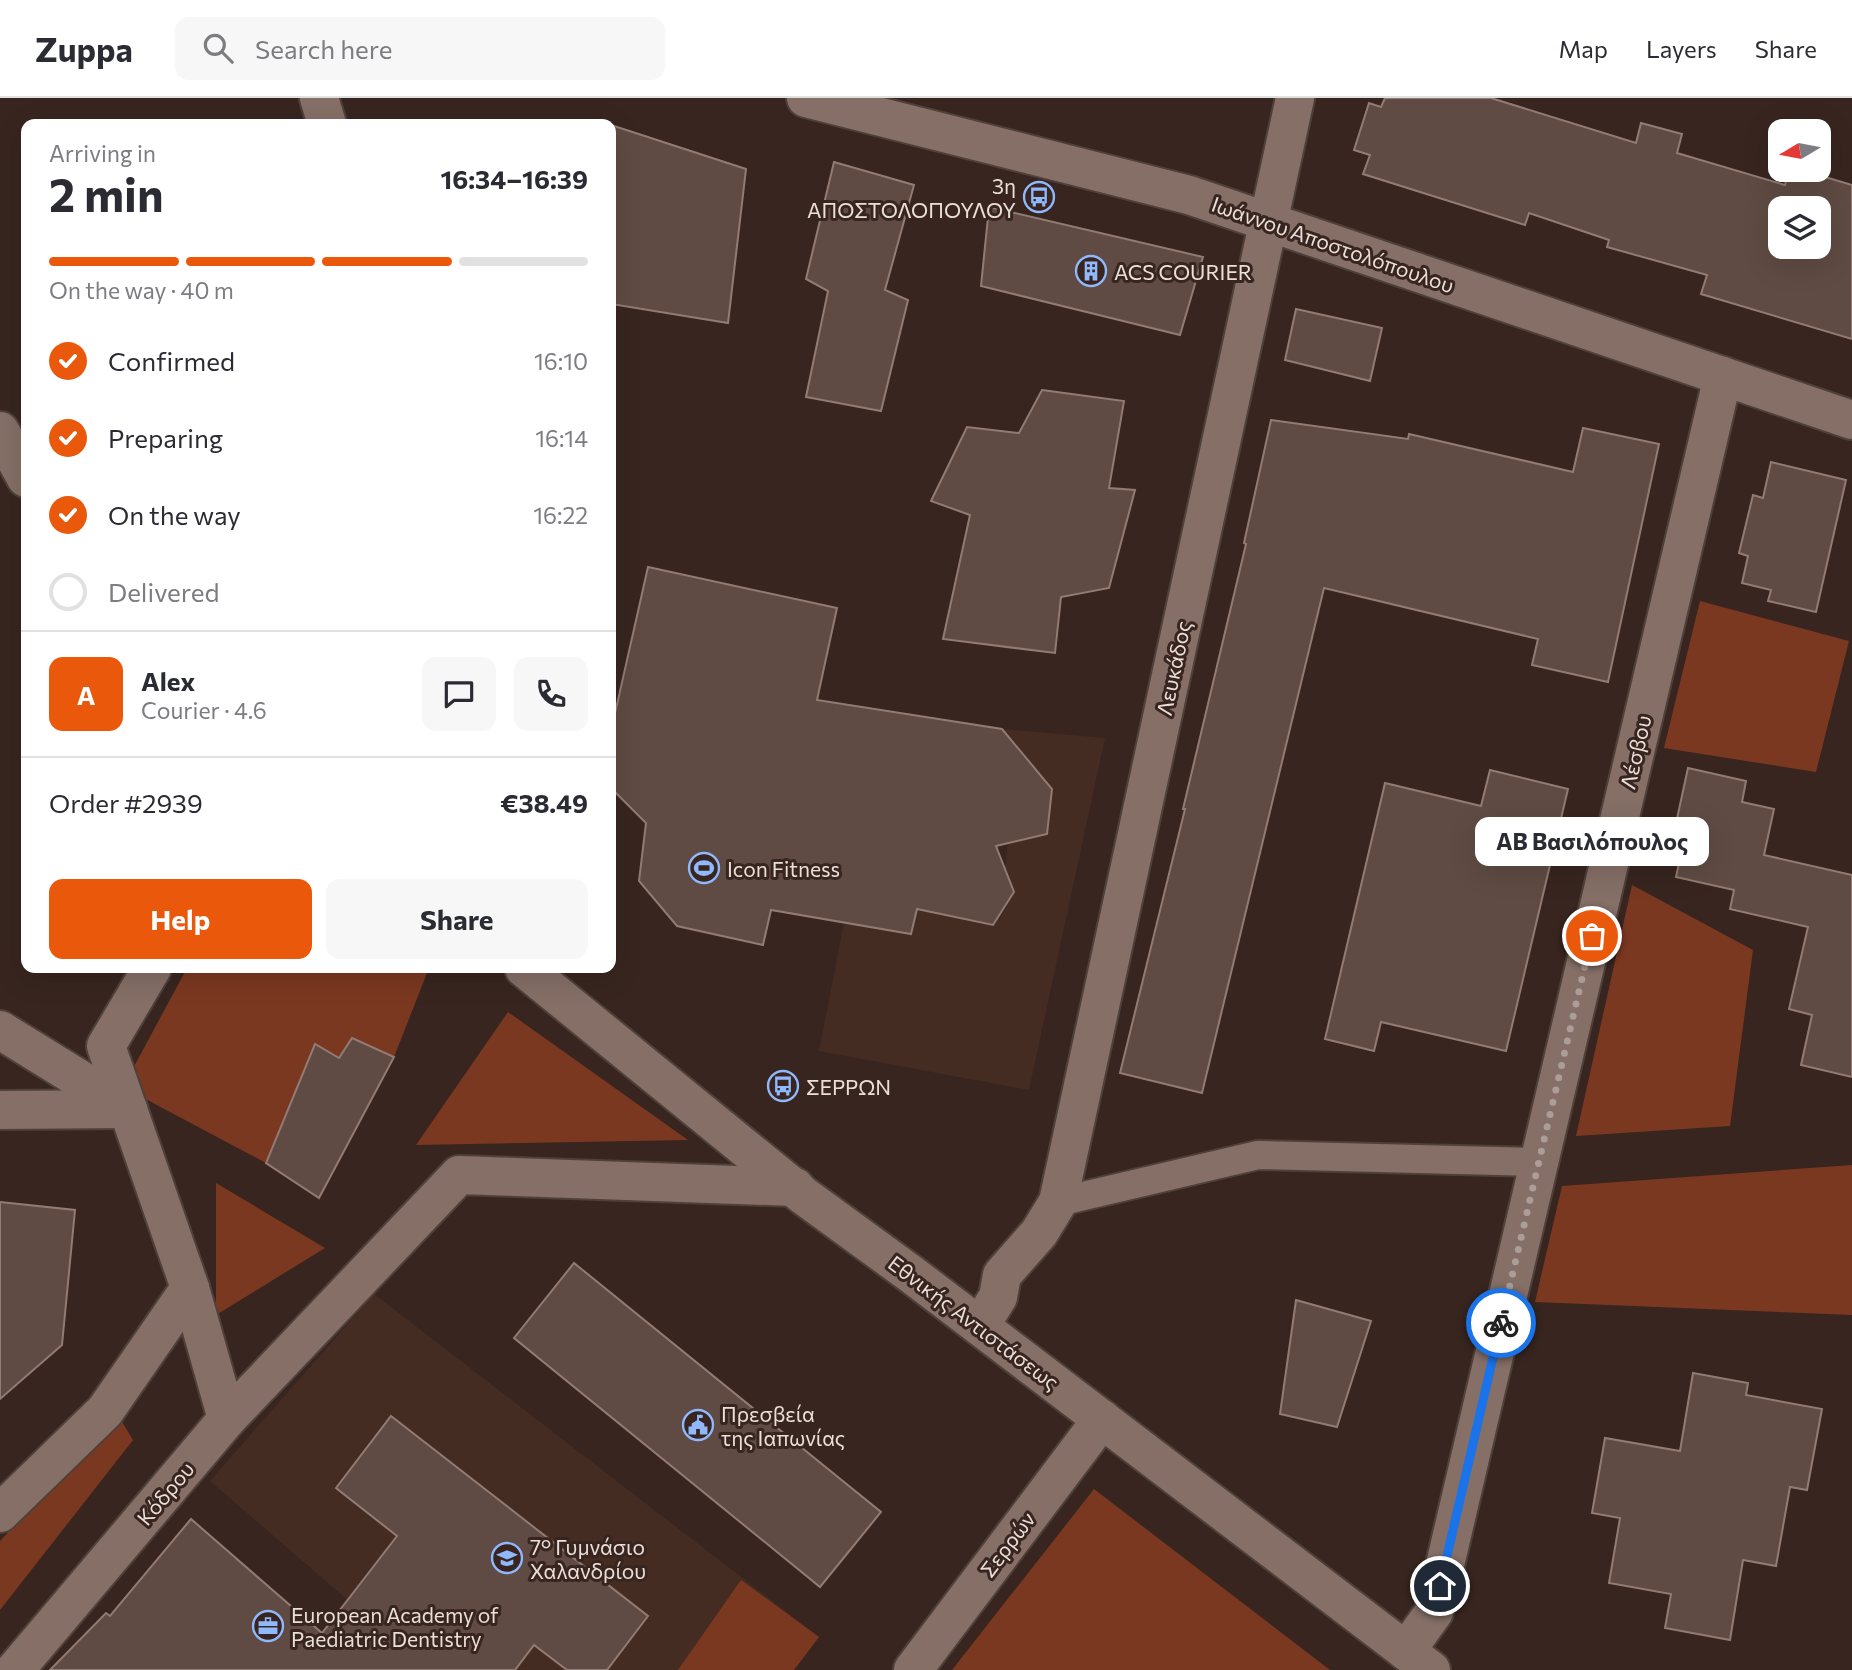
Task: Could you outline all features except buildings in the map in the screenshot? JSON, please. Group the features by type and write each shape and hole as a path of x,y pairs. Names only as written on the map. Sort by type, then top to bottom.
{"street":[{"path":"319,98 325,119"},
{"name":"Ιωάννου Αποστολόπουλου","path":"806,98 1189,195 1852,421"},
{"name":"Λευκάδος","path":"989,1312 1002,1275 1049,1217 1296,98"},
{"name":"Λέσβου","path":"1418,1661 1434,1612 1723,376"},
{"path":"0,431 21,469"},
{"path":"149,973 106,1046 190,1289 227,1419"},
{"name":"Εθνικής Αντιστάσεως","path":"530,973 795,1187 989,1312 1102,1419 1418,1661"},
{"path":"0,1030 128,1109"},
{"path":"0,1110 128,1109"},
{"name":"Κόδρου","path":"15,1670 227,1419 459,1175 795,1187"},
{"path":"0,1513 104,1411 190,1289"},
{"name":"Σερρών","path":"913,1670 1102,1419"}],"lane":[{"path":"1049,1217 1258,1155 1539,1162"}],"shaded area":[{"path":"1700,601 1849,641 1816,772 1664,748"},
{"path":"1002,729 1105,738 1029,1090 819,1051 844,922 911,934 917,909 993,925 1005,910 1014,892 1005,868 1008,843 1047,834 1052,789"},
{"path":"1632,885 1753,950 1730,1126 1576,1136"},
{"path":"184,973 427,973 394,1057 352,1038 339,1058 315,1045 266,1163 123,1087"},
{"path":"508,1012 688,1140 416,1145"},
{"path":"1852,1165 1852,1315 1535,1302 1562,1186"},
{"path":"216,1183 325,1248 216,1315"},
{"name":"7° Γυμνάσιο Χαλανδρίου","path":"374,1294 819,1637 794,1670 357,1670 387,1634 210,1481"},
{"path":"118,1415 133,1440 0,1610 0,1541"},
{"path":"1094,1489 1330,1670 952,1670"},
{"path":"741,1580 819,1637 794,1670 678,1670"}],"way so far":[{"path":"1501,1323 1592,936"}],"place":[{"name":"3η ΑΠΟΣΤΟΛΟΠΟΥΛΟΥ","path":"1039,197"},
{"name":"ACS COURIER","path":"1091,271"},
{"name":"Icon Fitness","path":"704,868"},
{"name":"ΑΒ Βασιλόπουλος","path":"1592,936"},
{"name":"ΣΕΡΡΩΝ","path":"783,1086"},
{"name":"Πρεσβεία της Ιαπωνίας","path":"698,1425"},
{"name":"7° Γυμνάσιο Χαλανδρίου","path":"507,1558"},
{"name":"European Academy of Paediatric Dentistry","path":"268,1626"}],"route":[{"path":"1440,1586 1501,1323"}]}
